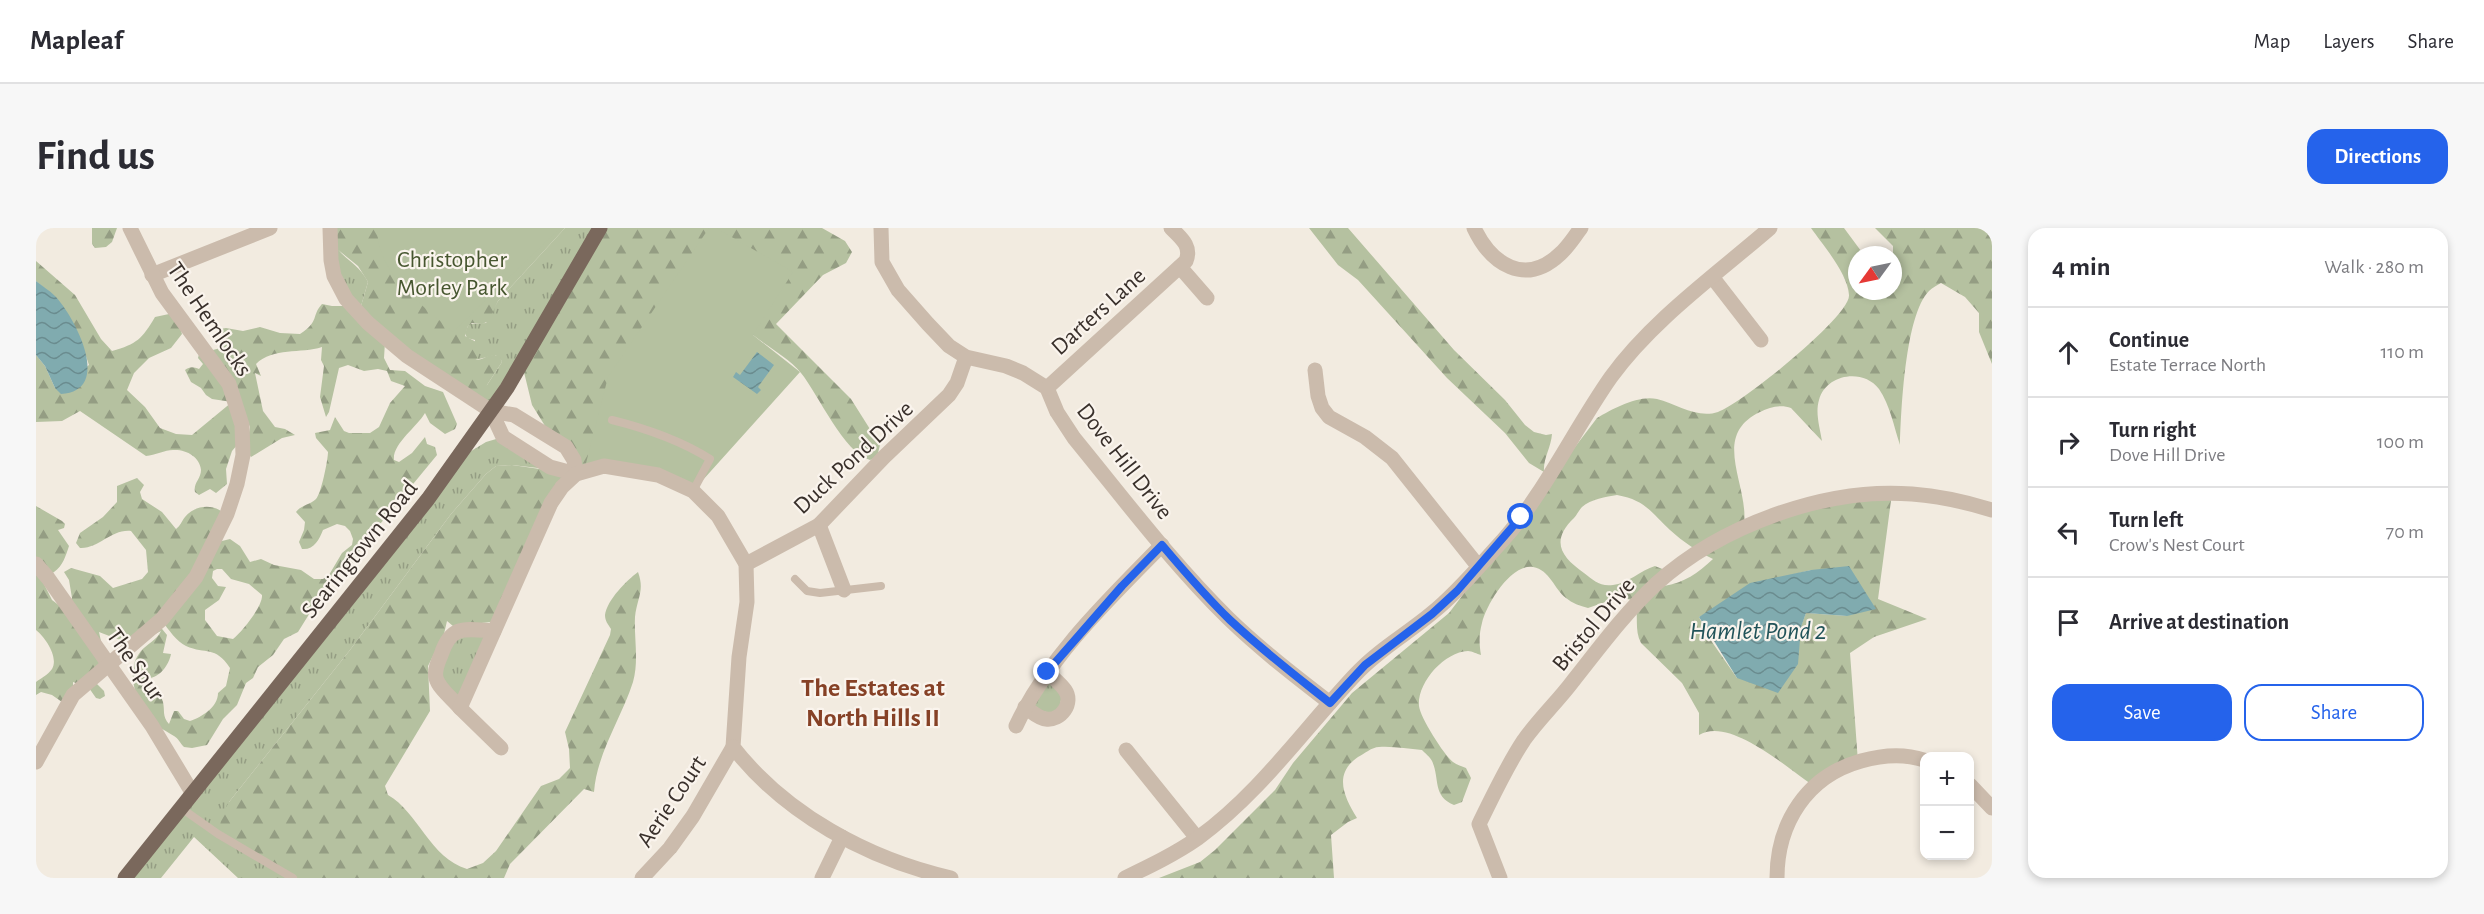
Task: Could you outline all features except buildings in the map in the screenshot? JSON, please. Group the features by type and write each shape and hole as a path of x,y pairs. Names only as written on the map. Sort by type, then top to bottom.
{"main road":[{"name":"Searingtown Road","path":"125,878 386,552 491,411 551,316 600,228"}],"street":[{"name":"The Hemlocks","path":"36,762 73,695 162,619 196,577 227,514 243,455 242,425 229,384 170,305 152,275 130,228"},
{"path":"152,275 270,228"},
{"path":"330,228 334,276 346,299 360,315 406,356 491,411 514,415 566,447 574,460 576,474"},
{"path":"881,228 882,262 898,290 949,346 966,357 1006,366 1023,373 1047,388"},
{"path":"1171,228 1188,249 1186,261 1180,267 1207,298"},
{"path":"1474,228 1483,245 1499,263 1526,270 1544,265 1559,255 1581,228"},
{"path":"1125,878 1167,857 1197,838 1260,783 1365,665 1432,614 1457,591 1521,517 1588,412 1629,354 1658,324 1770,228"},
{"name":"Darters Lane","path":"1047,388 1180,267"},
{"path":"1713,278 1761,340"},
{"name":"Duck Pond Drive","path":"746,564 819,525 884,457 949,395 959,378 966,357"},
{"path":"1315,370 1318,396 1322,408 1329,417 1365,437 1392,458 1478,566"},
{"name":"Dove Hill Drive","path":"1047,388 1057,412 1074,438 1196,585 1230,620 1281,665 1330,703"},
{"path":"491,411 503,437 550,467 576,474"},
{"path":"460,708 550,503 562,487 576,474 604,466 658,475 693,491 718,516 746,564 747,602 739,657 733,747 761,780 842,837 879,854 951,878"},
{"name":"Bristol Drive","path":"1500,878 1479,824 1506,771 1525,739 1622,618 1657,584 1681,565 1719,540 1752,524 1814,503 1843,497 1911,494 1945,498 1992,510"},
{"path":"819,525 844,590"},
{"path":"1016,726 1047,672 1122,586 1162,545"},
{"name":"The Spur","path":"36,564 152,726 193,794"},
{"path":"494,631 472,630 454,633 448,637 436,670 436,677 460,708 501,748"},
{"path":"1025,707 1047,719 1053,719 1063,713 1067,696 1047,672"},
{"name":"Aerie Court","path":"642,878 670,848 693,816 733,747"},
{"path":"1126,750 1197,838"},
{"path":"1777,878 1777,860 1782,835 1791,814 1814,786 1844,766 1875,757 1896,755 1920,759"},
{"path":"1974,788 1992,808"},
{"path":"822,878 842,837"}],"lane":[{"path":"612,420 660,434 687,445 710,459 693,491"},
{"path":"795,579 807,591 820,593 881,586"},
{"path":"181,808 218,834 293,878"}],"green space":[{"path":"92,228 117,228 112,242 106,247 95,248 92,244"},
{"path":"330,228 565,228 498,301 489,321 482,324 472,323 468,326 465,336 480,344 478,357 475,360 496,355 502,362 487,385 485,395 480,398 385,342 384,358 390,370 405,371 425,386 443,392 457,424 455,429 445,434 430,423 425,413 401,442 394,454 394,460 399,462 412,453 425,437 427,444 435,447 437,455 362,546 353,562 326,587 298,632 284,639 273,655 258,667 253,678 246,683 237,705 223,719 207,745 184,747 175,737 152,720 137,696 133,677 136,659 161,631 136,641 116,639 99,632 102,646 96,683 104,691 105,696 100,699 96,698 89,688 73,682 73,688 62,702 52,695 41,692 36,695 36,682 52,669 54,659 47,642 36,630 36,506 65,524 64,528 58,530 69,546 65,557 60,567 43,582 52,600 60,606 67,605 72,598 69,580 64,572 71,568 100,576 113,588 142,579 148,572 146,550 131,531 117,533 87,547 80,548 76,543 80,533 103,517 117,502 117,486 137,478 144,485 140,492 142,499 162,512 176,529 192,511 202,507 211,507 221,511 222,541 230,539 240,546 250,562 261,559 274,565 301,570 314,579 323,579 329,575 342,553 352,545 353,539 345,526 337,524 323,530 318,541 310,548 302,549 299,542 305,522 296,512 318,496 327,462 328,452 316,438 315,433 330,430 335,417 344,431 370,433 379,427 390,403 405,386 391,381 387,371 378,369 364,371 348,365 339,368 326,417 320,397 324,366 321,360 322,347 279,353 263,359 256,364 261,376 255,373 263,411 275,427 285,429 295,435 282,438 251,457 246,450 250,427 244,413 238,444 232,451 226,469 227,484 216,493 210,489 199,495 195,489 201,473 200,465 187,452 170,450 146,456 80,411 62,421 36,422 36,355 45,366 55,388 89,365 70,318 56,299 36,281 36,261 75,295 101,339 112,351 138,340 155,317 169,314 178,321 182,334 171,348 149,358 134,373 127,390 145,407 160,428 176,434 192,435 232,402 212,399 206,395 201,388 191,382 185,370 192,367 199,369 203,364 198,358 199,354 220,348 224,344 220,329 243,331 260,327 280,333 300,334 313,322 322,304 361,306 368,282 358,266 337,249","holes":["222,569 231,579 249,584 262,595 256,612 233,639 217,636 205,620 205,610 219,600 226,587 218,586 212,578 213,571","163,622 183,644 193,649 215,653 230,668 226,686 218,693 212,707 190,721 184,719 178,711 174,711 169,724 162,699 148,682 147,678 156,676 163,670 171,654 163,653 167,635 158,624"]},
{"name":"Christopher Morley Park","path":"377,228 560,228 453,332 415,299 393,274 379,245"},
{"path":"565,228 600,228 491,411 469,397 487,385 502,362 495,355 475,360 475,340 467,338 465,333 469,324 486,323 498,301"},
{"path":"600,228 822,228 845,241 852,252 846,263 823,275 776,324 851,399 880,445 877,457 870,460 860,455 841,435 801,373 753,335 584,471 576,474 491,622 453,626 447,621 444,634 428,666 430,711 385,786 388,795 408,812 443,855 467,869 483,863 496,851 541,786 559,779 570,768 565,732 610,635 611,629 605,617 609,603 628,580 638,572 641,590 635,617 635,674 600,764 594,792 584,789 510,864 504,878 293,878 224,835 220,822 223,814 229,802 350,650 451,514 486,474 496,466 512,465 575,474 532,405 523,368"},
{"path":"709,228 716,228 793,272 753,335 800,372 693,491 658,475 584,471 608,377"},
{"path":"1309,228 1348,228 1454,350 1505,400 1525,425 1534,432 1552,434 1544,472 1529,463 1505,433 1447,378 1358,280 1338,265"},
{"path":"1811,228 1844,228 1857,246 1848,246 1848,287 1840,269"},
{"path":"1875,228 1992,228 1992,364 1979,332 1979,313 1965,297 1941,283 1930,290 1921,303 1914,320 1903,388 1900,445 1883,395 1872,382 1855,376 1837,380 1823,391 1818,410 1822,441 1791,408 1783,406 1772,407 1760,412 1745,422 1737,434 1734,447 1735,462 1742,493 1744,524 1813,503 1892,493 1878,599 1927,619 1874,637 1850,653 1858,762 1814,786 1774,757 1742,738 1712,731 1699,735 1699,713 1682,683 1641,643 1635,601 1620,597 1588,608 1566,598 1544,572 1533,567 1525,568 1508,578 1494,596 1484,615 1480,631 1481,655 1468,651 1450,657 1434,670 1422,688 1419,706 1423,718 1444,752 1455,763 1466,768 1471,778 1462,802 1454,805 1442,797 1432,761 1422,750 1376,747 1358,757 1345,771 1343,786 1345,794 1357,818 1331,835 1334,878 1159,878 1200,862 1215,850 1275,790 1293,763 1352,693 1449,613 1597,418 1626,404 1649,398 1702,414 1718,412 1730,406 1793,358 1833,321 1845,306 1848,298 1848,300 1902,300 1902,246 1893,246","holes":["1617,495 1641,504 1680,538 1713,559 1690,577 1664,586 1667,571 1655,566 1618,584 1604,585 1594,580 1564,555 1561,548 1562,534 1586,504","1811,570 1847,616 1806,613 1801,626 1737,678 1712,642 1699,617 1783,577"]},
{"path":"333,241 368,282 361,306 346,299"},
{"path":"503,437 555,470 512,465 496,466 486,474 451,514 350,650 229,802 293,878 238,878 194,837 161,878 125,878 468,453 486,442"},
{"path":"490,634 460,701 439,678 452,638"},
{"path":"1048,676 1063,690 1058,715 1027,707"}],"water":[{"path":"36,281 53,294 63,306 80,335 88,367 85,380 77,390 61,394 55,388 45,366 36,355"},
{"path":"757,352 774,365 758,387 761,390 757,394 733,377 736,372 740,375"},
{"name":"Hamlet Pond 2","path":"1849,566 1876,609 1847,616 1806,613 1801,627 1798,664 1778,693 1737,678 1699,617 1750,583 1811,570"}],"district":[{"name":"The Estates at North Hills II","path":"873,702"}],"route":[{"path":"1047,672 1122,586 1162,545 1230,620 1281,665 1330,703 1365,665 1432,614 1457,591 1521,517"}]}
